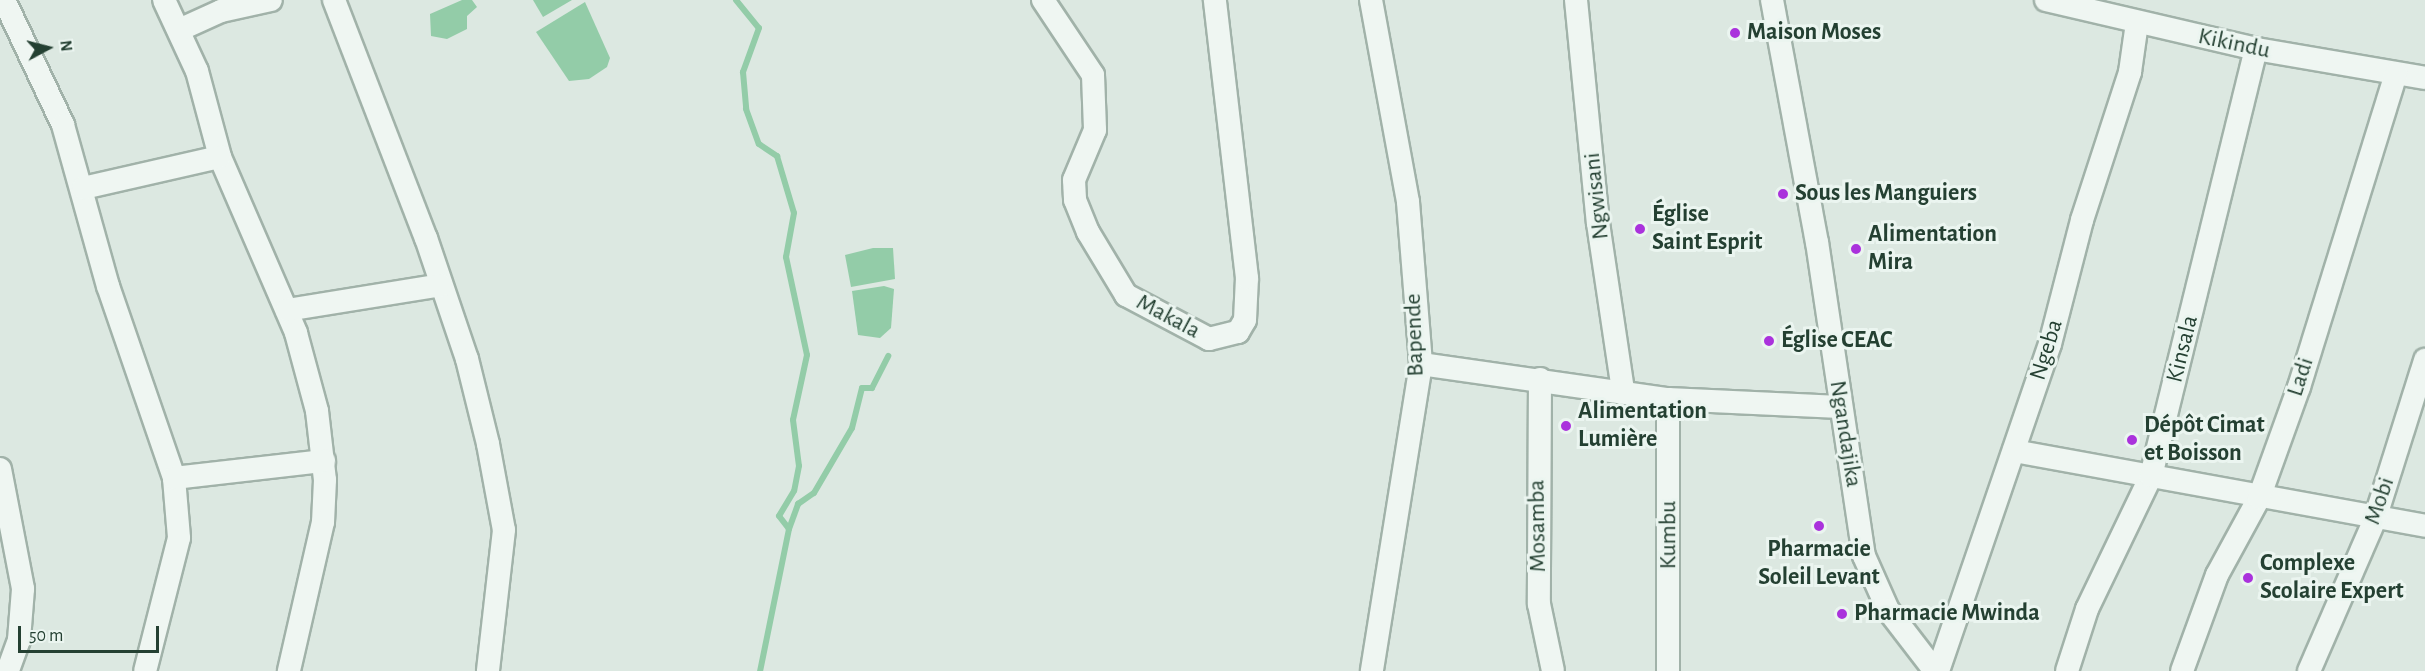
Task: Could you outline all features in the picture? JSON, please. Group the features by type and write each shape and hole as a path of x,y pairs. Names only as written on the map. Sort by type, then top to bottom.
{"street":[{"path":"4,0 63,125 83,188 108,286 174,478 178,538 145,671"},
{"path":"164,0 197,71 220,157 287,310 315,402 324,461 323,522 289,671"},
{"path":"179,30 221,12 271,0"},
{"path":"334,0 467,359 504,530 488,671"},
{"name":"Makala","path":"1043,0 1094,75 1095,130 1074,180 1075,200 1088,232 1126,295 1209,339 1238,332 1247,305 1230,101 1215,0"},
{"name":"Bapende","path":"1371,0 1408,202 1421,364 1372,671"},
{"name":"Ngwisani","path":"1576,0 1598,223 1623,391"},
{"name":"Ngandajika","path":"1772,0 1817,242 1864,556 1888,610 1937,671"},
{"name":"Kikindu","path":"2046,0 2256,49 2425,78"},
{"name":"Ngeba","path":"1937,671 2014,451 2130,72 2137,23"},
{"name":"Kinsala","path":"2067,671 2087,609 2151,476 2256,49"},
{"name":"Ladi","path":"2182,671 2217,575 2259,498 2396,74"},
{"path":"83,188 220,157"},
{"path":"287,310 441,285"},
{"name":"Mobi","path":"2309,671 2375,519 2425,360"},
{"path":"1421,364 1540,379 1668,399 1840,407"},
{"name":"Mosamba","path":"1540,379 1539,604 1553,671"},
{"name":"Kumbu","path":"1668,399 1668,671"},
{"path":"2014,451 2259,498 2425,526"},
{"path":"174,478 324,461"},
{"path":"0,470 23,589 20,631 8,671"}],"shaded area":[{"path":"462,0 472,0 477,7 467,16 467,29 447,39 431,36 430,14"},
{"path":"533,0 572,0 543,17"},
{"path":"585,2 610,58 607,67 589,79 569,81 536,32"},
{"path":"873,248 893,248 895,279 851,287 845,255"},
{"path":"884,286 894,289 891,328 880,338 858,335 852,291"}],"waterway":[{"path":"736,0 759,28 743,72 746,109 759,144 777,156 794,213 786,257 807,355 793,420 799,466 794,491 779,516 789,529 760,671"},
{"path":"789,529 798,504 814,493 852,428 862,388 872,388 888,356"}],"place":[{"name":"Maison Moses","path":"1735,33"},
{"name":"Sous les Manguiers","path":"1783,194"},
{"name":"Église Saint Esprit","path":"1640,229"},
{"name":"Alimentation Mira","path":"1856,249"},
{"name":"Église CEAC","path":"1769,341"},
{"name":"Alimentation Lumière","path":"1566,426"},
{"name":"Dépôt Cimat et Boisson","path":"2132,440"},
{"name":"Pharmacie Soleil Levant","path":"1819,526"},
{"name":"Complexe Scolaire Expert","path":"2248,578"},
{"name":"Pharmacie Mwinda","path":"1842,614"}]}
